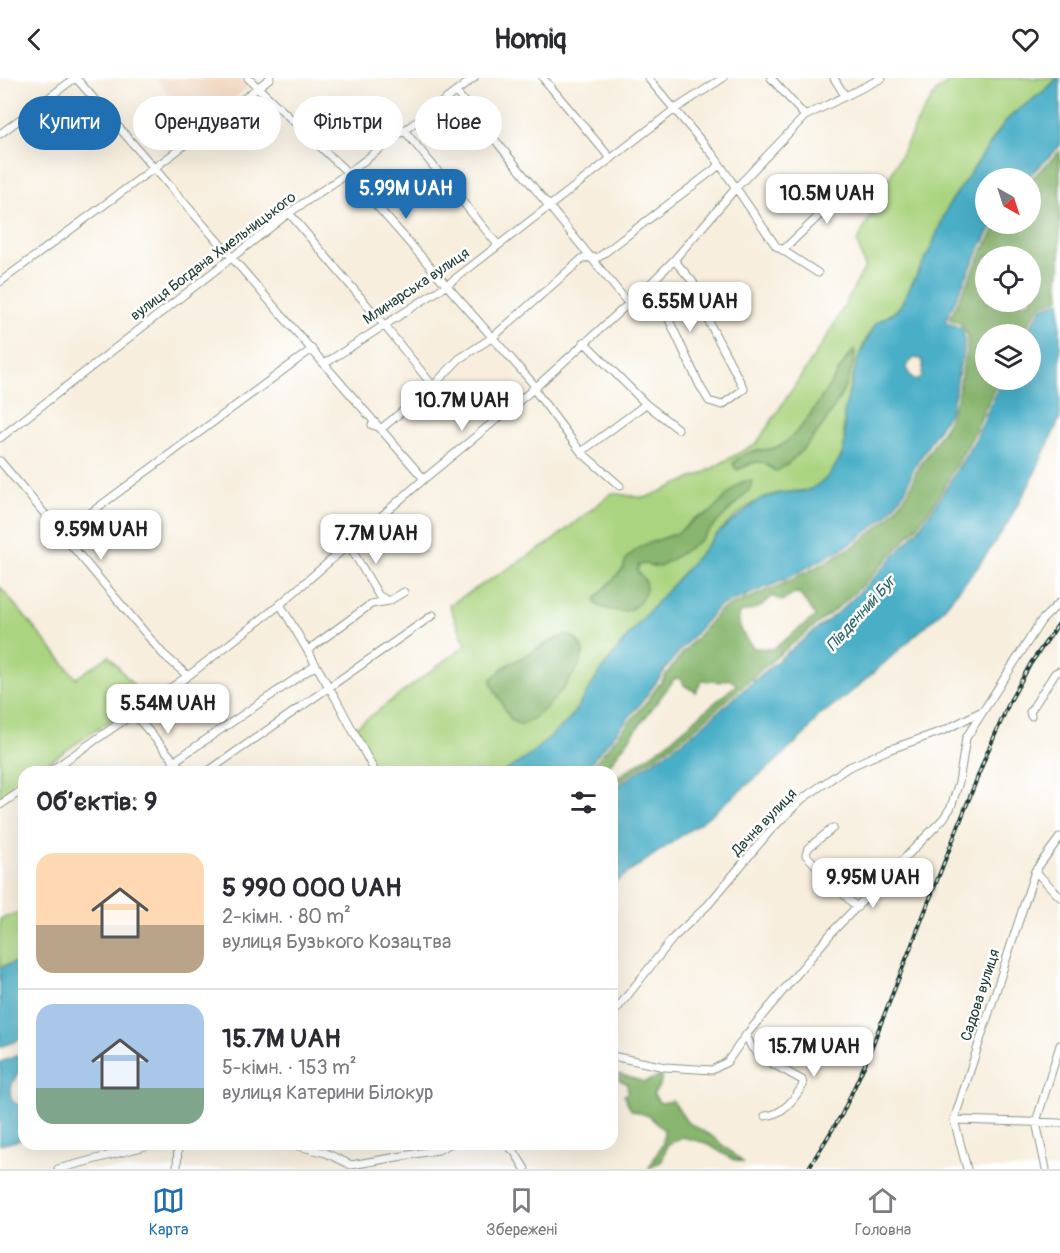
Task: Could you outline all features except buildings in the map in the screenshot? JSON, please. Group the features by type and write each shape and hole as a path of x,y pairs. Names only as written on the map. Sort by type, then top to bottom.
{"street":[{"path":"0,134 75,78 155,167 424,479"},
{"path":"248,78 348,173 493,336 535,387 581,452 620,486"},
{"path":"0,282 270,78"},
{"name":"вулиця Богдана Хмельницького","path":"0,438 289,213 348,173 474,78"},
{"path":"543,78 611,159"},
{"path":"648,78 714,156 776,246 818,273"},
{"name":"Млинарська вулиця","path":"324,364 447,285 675,109 723,78"},
{"path":"771,78 805,116"},
{"path":"834,78 845,96"},
{"path":"58,766 188,676 279,604 535,387 674,260 736,188 805,116 882,78"},
{"path":"456,92 628,303"},
{"path":"404,130 498,245"},
{"path":"382,428 433,386 459,359 493,336 583,258 599,257 720,165"},
{"path":"783,250 824,211 860,185"},
{"path":"289,213 433,386"},
{"path":"647,287 657,294 709,401 722,405 744,389 706,316 693,282 674,260"},
{"path":"584,342 646,404 678,429"},
{"path":"62,534 312,349"},
{"path":"581,452 646,404"},
{"path":"372,425 382,428"},
{"path":"0,461 163,654 188,676"},
{"path":"349,545 379,596 389,600"},
{"path":"308,650 371,604 389,600 404,592"},
{"path":"618,1057 665,1066 712,1070 727,1062 746,1035 833,931 947,813 959,782 966,738 1041,621 1060,602"},
{"path":"279,604 308,650 372,766"},
{"path":"216,766 432,615"},
{"path":"173,762 316,665"},
{"path":"1031,716 1030,712 1054,673 1060,671"},
{"name":"Дачна вулиця","path":"618,1008 674,938 708,905 769,832 802,799 847,768 945,730 982,711"},
{"path":"134,714 177,766"},
{"path":"0,806 18,793"},
{"path":"834,828 808,848 806,855 857,908"},
{"name":"Садова вулиця","path":"954,1120 1035,871 1060,837"},
{"path":"1035,871 1060,897"},
{"path":"746,1035 752,1048 764,1059 802,1080 803,1085 798,1094 782,1110 765,1116"},
{"path":"1046,1169 1036,1122 1060,1045"},
{"path":"967,1169 954,1120 1060,1123"},
{"path":"58,1169 130,1150"},
{"path":"177,1169 178,1150"},
{"path":"314,1150 351,1165 438,1150"},
{"path":"513,1150 525,1169"}],"shaded area":[{"path":"156,78 240,78 248,87 237,96 169,96"}],"green space":[{"path":"953,78 1057,78 1005,122 948,206 931,248 900,306 877,323 870,333 860,354 849,390 842,453 825,480 810,489 765,497 734,518 711,540 635,628 569,719 543,745 514,766 372,766 356,727 466,645 449,605 548,544 612,493 645,498 702,474 757,443 830,332 865,267 857,242 921,115 936,92","holes":["855,353 845,386 826,420 814,436 788,462 774,471 760,462 737,470 734,462 742,456 759,450 777,449 786,443 816,407 848,356","741,482 752,485 698,542 655,567 639,564 637,571 645,581 638,604 628,609 618,610 597,605 596,598 623,569 628,557 640,547 678,533 695,518 710,513","558,637 574,637 580,644 583,651 582,658 574,673 546,706 512,720 492,685 501,669"]},
{"path":"1060,151 1060,272 1058,277 1060,298 1041,306 1041,246 986,246 992,234 1041,234 1041,169"},
{"path":"975,267 975,312 1036,312 1028,324 975,324 975,390 994,390 973,436 937,499 915,529 868,580 842,604 781,653 688,734 618,783 618,777 665,745 737,684 729,679 719,682 702,680 696,692 685,686 681,679 675,678 610,764 592,766 720,610 783,584 816,567 854,546 888,519 909,491 916,472 945,427 957,399 967,352 967,334 961,324 949,319","holes":["798,592 816,616 773,649 754,648 742,632 739,613 760,607 772,596 782,601"]},
{"path":"854,350 853,364 839,399 828,418 802,451 777,471 756,462 736,469 733,464 745,454 780,445 801,427"},
{"path":"744,481 752,481 750,489 698,542 660,567 639,565 637,571 643,578 646,588 642,599 634,607 622,611 610,610 597,605 596,598 623,569 626,559 637,549 678,533 695,519 710,513"},
{"path":"0,587 76,678 109,656 144,698 43,766 18,766 18,784 0,798"},
{"path":"565,635 573,637 583,651 579,665 546,708 527,722 517,723 505,710 491,679 509,664"},
{"path":"18,913 18,962 0,967 0,919"},
{"path":"619,1074 644,1082 662,1076 660,1085 653,1094 660,1103 673,1101 687,1122 713,1137 744,1163 732,1159 706,1143 682,1137 667,1145 662,1161 649,1168 663,1143 664,1130 649,1116 631,1110 624,1095 628,1093 627,1083 619,1080"}],"water":[{"path":"1060,78 1060,146 1037,168 975,168 975,234 988,234 982,246 975,246 975,259 946,319 947,322 961,328 964,334 964,351 954,398 950,411 913,470 906,490 886,517 852,543 814,564 782,581 718,607 673,659 642,702 588,766 514,766 525,759 570,719 602,669 637,625 717,534 760,499 781,493 808,491 828,477 843,454 844,412 858,358 876,323 894,313 900,306 931,248 948,206 1005,122 1017,110","holes":["914,358 921,359 923,363 922,377 915,380 909,374 906,366"]},
{"name":"Південний Буг","path":"1060,301 1060,418 1030,483 1007,524 977,568 938,615 855,689 818,717 805,734 773,764 704,820 618,880 618,786 690,736 844,607 917,531 939,500 976,438 997,390 1041,390 1041,324 1032,324 1041,310"},
{"path":"18,962 18,1040 0,1047 0,967"},
{"path":"18,1055 18,1074 11,1089 11,1095 12,1100 18,1104 18,1140 0,1145 0,1062"}],"railway":[{"path":"808,1169 842,1114 865,1064 987,753 1010,701 1031,663 1060,622"}]}
